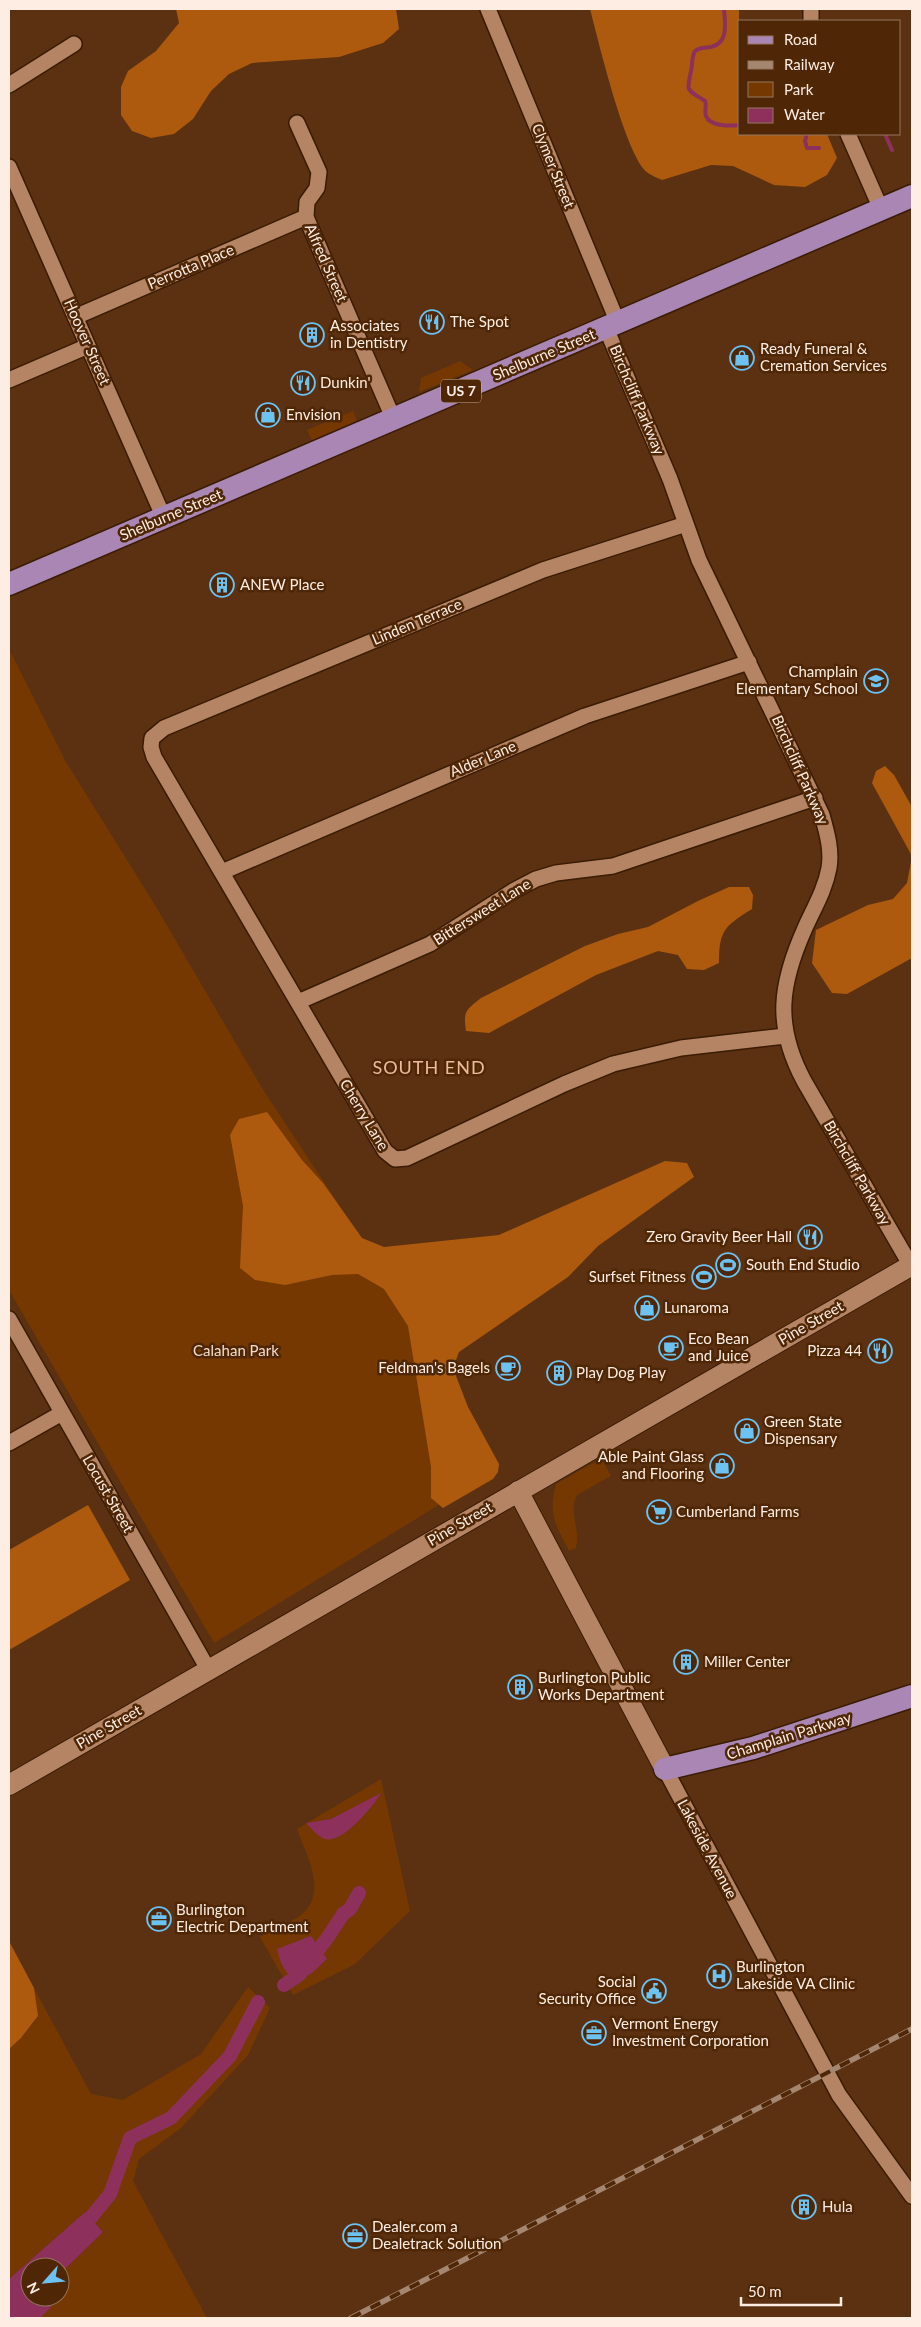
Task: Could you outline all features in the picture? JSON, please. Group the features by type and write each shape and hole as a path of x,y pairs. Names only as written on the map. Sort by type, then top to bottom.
{"main road":[{"name":"Shelburne Street","path":"9,584 912,196"},
{"name":"Pine Street","path":"9,1785 912,1266"},
{"name":"Lakeside Avenue","path":"518,1491 665,1769"},
{"name":"Champlain Parkway","path":"665,1769 753,1748 912,1696"}],"street":[{"name":"Clymer Street","path":"488,9 612,326"},
{"path":"9,85 74,44"},
{"path":"297,123 319,172 317,188 307,202 306,217"},
{"path":"848,135 881,210"},
{"name":"Hoover Street","path":"9,167 164,518"},
{"name":"Perrotta Place","path":"75,316 306,217"},
{"name":"Alfred Street","path":"306,217 394,420"},
{"name":"Birchcliff Parkway","path":"612,326 700,560 815,798 827,832 829,867 820,898 798,945 787,976 783,1008 785,1036 791,1055 912,1266"},
{"path":"9,380 88,346"},
{"name":"Linden Terrace","path":"155,734 164,728 543,570 686,524"},
{"name":"Alder Lane","path":"222,872 585,716 749,662"},
{"name":"Cherry Lane","path":"155,734 152,738 151,747 154,757 385,1152 391,1158 399,1160 564,1084 613,1064 680,1048 785,1036"},
{"name":"Bittersweet Lane","path":"298,1002 430,944 513,891 536,879 556,873 613,866 815,798"},
{"name":"Locust Street","path":"9,1319 208,1669"},
{"path":"9,1443 62,1413"},
{"name":"Lakeside Avenue","path":"665,1769 839,2095 912,2196"}],"green space":[{"path":"460,361 473,370 419,392 421,378"},
{"path":"353,411 357,421 312,441 307,430"},
{"name":"Calahan Park","path":"9,649 66,762 155,905 262,1088 380,1267 486,1476 214,1643 9,1290"},
{"path":"597,1461 603,1461 611,1476 577,1495 574,1508 577,1534 576,1548 569,1551 554,1519 553,1504 556,1484"},
{"path":"381,1779 410,1911 355,1964 293,1995 260,1937 298,1917 308,1908 313,1898 313,1875 297,1829"},
{"path":"248,1987 270,2008 248,2055 181,2128 139,2159 133,2181 207,2318 40,2318 51,2307 70,2307 70,2264 103,2232 85,2212 34,2257 20,2257 20,2269 9,2279 9,2049 21,2038 37,2018 34,1988 91,2094 123,2100 201,2054"}],"shaded area":[{"path":"176,9 396,9 399,29 383,43 339,57 252,63 229,74 211,91 193,119 174,134 151,138 132,131 121,115 121,87 128,71 156,51 179,23"},
{"path":"590,9 739,9 738,135 827,135 837,158 827,175 805,187 774,185 733,166 711,165 662,180 648,173 640,163 622,122"},
{"path":"885,766 894,775 912,807 912,856 872,783 876,771"},
{"path":"912,856 912,958 847,994 832,993 812,963 816,930 868,905 893,899 907,883"},
{"path":"729,887 749,887 753,895 752,909 735,920 725,930 720,943 719,963 704,970 687,969 678,955 658,951 596,975 489,1033 466,1031 465,1015 472,1005 481,998 585,946 618,934 648,927"},
{"path":"267,1112 302,1160 323,1183 362,1238 384,1247 499,1235 665,1161 687,1163 694,1177 598,1246 568,1277 459,1352 453,1368 468,1407 499,1464 498,1472 493,1479 443,1508 431,1498 431,1467 408,1326 384,1289 358,1274 332,1275 285,1285 255,1280 240,1268 243,1206 230,1135 239,1119"},
{"path":"88,1505 130,1580 9,1650 9,1550"},
{"path":"9,1941 34,1988 38,2016 21,2038 9,2049"}],"water":[{"path":"381,1793 356,1824 340,1836 332,1839 322,1838 306,1823 331,1819"},
{"path":"311,1936 327,1959 312,1973 296,1981 293,1974 287,1973 281,1963 277,1949"},
{"path":"85,2212 103,2232 70,2264 70,2257 34,2257"},
{"path":"20,2269 20,2307 51,2307 40,2318 9,2318 9,2279"}],"waterway":[{"path":"724,9 725,32 723,37 717,45 695,51 688,87 691,92 705,101 705,112 708,120 721,125 738,125"},
{"path":"807,135 805,141 807,148 819,148"},
{"path":"885,135 892,150"},
{"path":"284,1985 299,1975 343,1914 350,1909 359,1893"},
{"path":"80,2231 110,2194 130,2138 171,2118 230,2056 258,2002"}],"railway":[{"path":"351,2318 912,2029"}],"place":[{"name":"The Spot","path":"432,322"},
{"name":"Associates in Dentistry","path":"312,335"},
{"name":"Ready Funeral & Cremation Services","path":"742,358"},
{"name":"Dunkin'","path":"303,383"},
{"name":"Envision","path":"268,415"},
{"name":"ANEW Place","path":"222,585"},
{"name":"Champlain Elementary School","path":"876,681"},
{"name":"Zero Gravity Beer Hall","path":"810,1237"},
{"name":"South End Studio","path":"728,1265"},
{"name":"Surfset Fitness","path":"704,1277"},
{"name":"Lunaroma","path":"647,1308"},
{"name":"Eco Bean and Juice","path":"671,1348"},
{"name":"Pizza 44","path":"880,1351"},
{"name":"Feldman's Bagels","path":"508,1368"},
{"name":"Play Dog Play","path":"559,1373"},
{"name":"Green State Dispensary","path":"747,1431"},
{"name":"Able Paint Glass and Flooring","path":"722,1466"},
{"name":"Cumberland Farms","path":"659,1512"},
{"name":"Miller Center","path":"686,1662"},
{"name":"Burlington Public Works Department","path":"520,1687"},
{"name":"Burlington Electric Department","path":"159,1919"},
{"name":"Burlington Lakeside VA Clinic","path":"719,1976"},
{"name":"Social Security Office","path":"654,1991"},
{"name":"Vermont Energy Investment Corporation","path":"594,2033"},
{"name":"Hula","path":"804,2207"},
{"name":"Dealer.com a Dealetrack Solution","path":"355,2236"}],"district":[{"name":"SOUTH END","path":"429,1068"}]}
